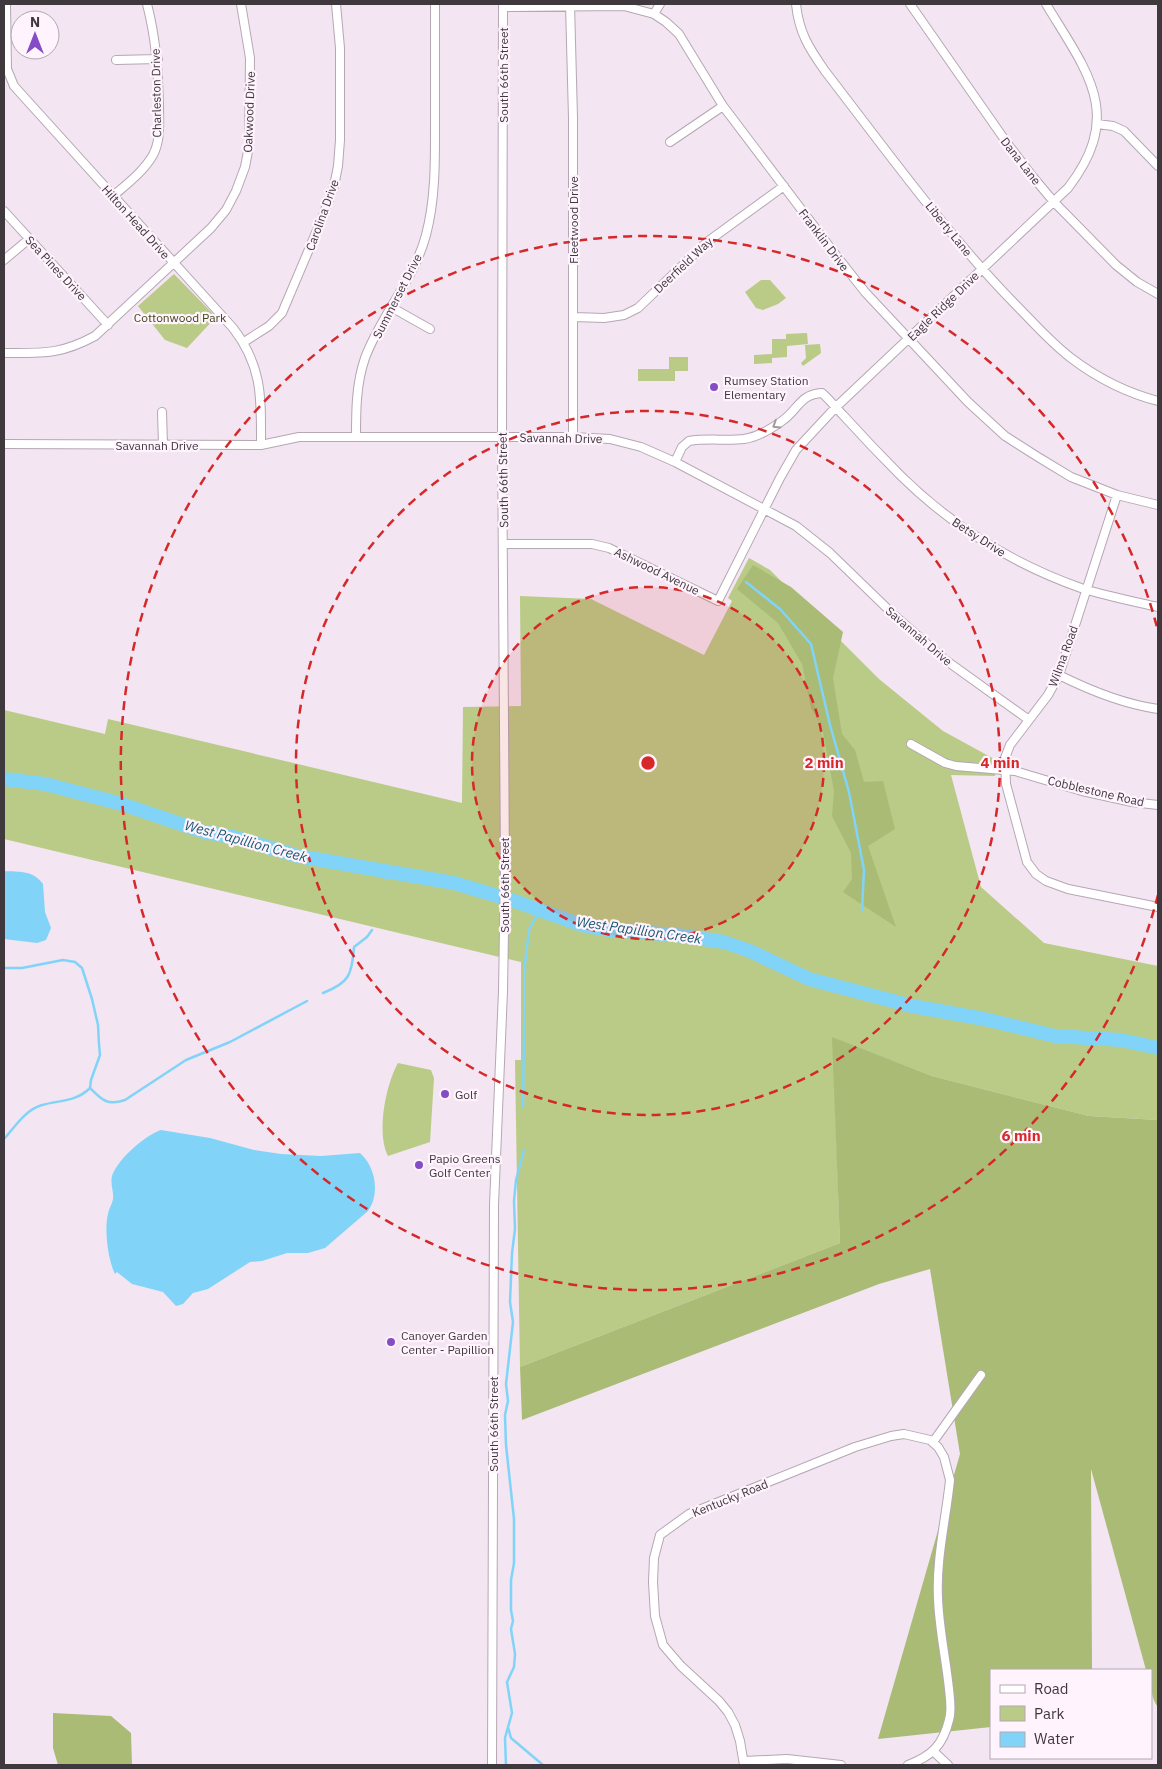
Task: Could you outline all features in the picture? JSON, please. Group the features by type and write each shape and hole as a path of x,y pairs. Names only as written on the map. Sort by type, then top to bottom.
{"street":[{"name":"Hilton Head Drive","path":"6,4 7,69 14,86 234,328 244,342 255,366 258,381 261,407 261,445"},
{"name":"Charleston Drive","path":"113,196 140,172 153,155 157,145 159,130 158,59 147,4"},
{"name":"Oakwood Drive","path":"4,353 61,351 96,336 211,228 226,210 246,167 251,122 250,58 241,4"},
{"name":"Carolina Drive","path":"244,342 269,326 282,313 334,186 340,140 340,48 336,4"},
{"name":"Summerset Drive","path":"356,437 358,392 365,358 418,257 432,210 435,153 436,4"},
{"path":"654,14 660,4"},
{"name":"Liberty Lane","path":"796,4 797,17 806,43 825,72 947,228 982,269 1046,336 1070,357 1096,375 1122,388 1158,401"},
{"name":"Dana Lane","path":"910,4 1007,143 1054,202 1116,265 1137,282 1158,294"},
{"name":"Eagle Ridge Drive","path":"718,602 796,450 835,408 1054,202 1079,174 1091,152 1097,124 1095,95 1089,76 1046,4"},
{"name":"Franklin Drive","path":"503,5 624,6 654,14 666,22 679,34 723,106 865,292 968,402 1005,436 1071,476 1117,495 1158,505"},
{"name":"South 66th Street","path":"492,1765 494,1212 505,869 502,437 503,5"},
{"name":"Fleetwood Drive","path":"570,5 573,118 574,437"},
{"path":"116,60 158,59"},
{"path":"670,142 723,106"},
{"path":"1097,124 1113,126 1124,130 1158,166"},
{"name":"Deerfield Way","path":"574,317 604,318 624,315 638,308 707,242 784,186"},
{"name":"Sea Pines Drive","path":"4,211 108,325"},
{"path":"4,260 29,239"},
{"path":"391,308 430,329"},
{"name":"Betsy Drive","path":"675,462 682,447 689,441 745,439 762,434 785,419 806,396 813,393 822,393 907,482 932,505 972,535 1016,560 1085,589 1115,598 1158,607"},
{"path":"162,412 163,445"},
{"name":"Savannah Drive","path":"4,444 261,445 299,437 574,437 610,439 642,447 675,462 796,526 830,553 894,615 944,659 1029,720"},
{"name":"Wilma Road","path":"1117,495 1058,675 1048,695 1010,745 1005,758 1004,769 1019,837 1027,862 1036,874 1046,881 1068,889 1158,907"},
{"name":"Ashwood Avenue","path":"504,544 592,544 609,548 718,602"},
{"path":"1058,675 1113,699 1137,706 1158,709"},
{"name":"Cobblestone Road","path":"911,744 945,763 956,766 1004,769 1082,791 1132,802 1158,805"},
{"path":"908,1765 926,1757 938,1746 950,1717 938,1597 940,1555 950,1480 944,1457 938,1447 932,1442 981,1375"},
{"name":"Kentucky Road","path":"841,1765 787,1759 744,1763 735,1725 728,1712 719,1701 681,1666 663,1645 656,1616 654,1582 654,1558 660,1535 689,1514 855,1447 904,1434 918,1436 932,1442"},
{"path":"932,1751 948,1765"}],"green space":[{"name":"Cottonwood Park","path":"174,274 216,317 187,348 165,340 138,306"},
{"path":"761,280 770,280 786,298 778,304 763,310 756,308 745,292"},
{"path":"807,333 808,344 787,346 787,357 772,358 772,363 754,364 754,355 772,354 772,339 786,339 786,334"},
{"path":"820,344 821,353 803,366 801,363 806,358 805,345"},
{"path":"669,357 688,357 688,371 675,371 675,381 638,381 638,369 669,369"},
{"path":"749,558 770,570 879,679 943,731 996,760 995,776 951,775 981,887 1044,943 1158,966 1158,1120 1089,1116 932,1076 833,1038 840,1243 520,1367 515,1060 521,1060 521,962 4,839 4,710 105,734 108,719 462,803 463,707 521,706 520,596 591,599 704,655 732,601 728,598"},
{"path":"753,565 791,587 843,632 833,678 842,734 855,750 864,782 883,781 895,829 868,846 896,927 843,892 852,879 851,853 832,816 834,791 822,727 811,708 802,664 778,623 737,589"},
{"path":"832,1037 932,1076 1089,1116 1158,1120 1158,1707 1152,1694 1152,1669 1146,1669 1091,1469 1092,1669 990,1669 990,1727 878,1739 960,1454 930,1269 879,1284 522,1420 520,1367 840,1243"},
{"path":"398,1063 431,1070 434,1078 430,1142 388,1156 384,1146 383,1135 384,1109 386,1096"},
{"path":"53,1713 111,1716 131,1733 132,1765 58,1765 53,1748"}],"water":[{"path":"4,871 30,874 39,879 43,884 45,912 51,928 46,940 37,943 4,939"},
{"path":"161,1130 210,1138 254,1150 281,1154 321,1156 360,1153 373,1173 375,1189 372,1204 368,1211 325,1248 308,1253 287,1253 262,1261 250,1262 208,1289 193,1293 183,1304 176,1306 163,1292 132,1284 117,1272 115,1274 110,1261 107,1236 108,1212 113,1199 112,1176 115,1169 132,1149 147,1137"}],"waterway":[{"path":"746,582 780,609 811,644 830,725 849,792 864,870 862,910"},
{"name":"West Papillion Creek","path":"4,779 45,784 122,804 204,832 233,837 298,856 454,883 514,901 582,925 609,930 676,935 724,942 750,951 809,979 912,1006 984,1019 1055,1036 1121,1040 1158,1048"},
{"name":"West Papillion Creek","path":"384,879 388,872"},
{"path":"523,1107 525,963 529,930 541,910"},
{"path":"323,993 339,986 348,977 352,965 354,947 367,937 372,930"},
{"path":"4,968 22,968 63,960 75,962 82,968 98,1025 100,1055 90,1088 85,1093 68,1100 36,1107 21,1119 4,1139"},
{"path":"90,1088 105,1101 119,1102 125,1100 186,1060 230,1042 307,1001"},
{"path":"506,1765 505,1738 512,1713 507,1682 514,1667 515,1654 511,1629 513,1621 511,1580 514,1563 514,1519 506,1445 505,1415 508,1401 506,1384 513,1322 510,1302 515,1229 514,1201 516,1180 524,1150"},
{"path":"508,1727 511,1738 543,1765"}],"place":[{"name":"Rumsey Station Elementary","path":"714,387"},
{"name":"Golf","path":"445,1094"},
{"name":"Papio Greens Golf Center","path":"419,1165"},
{"name":"Canoyer Garden Center - Papillion","path":"391,1342"}]}
